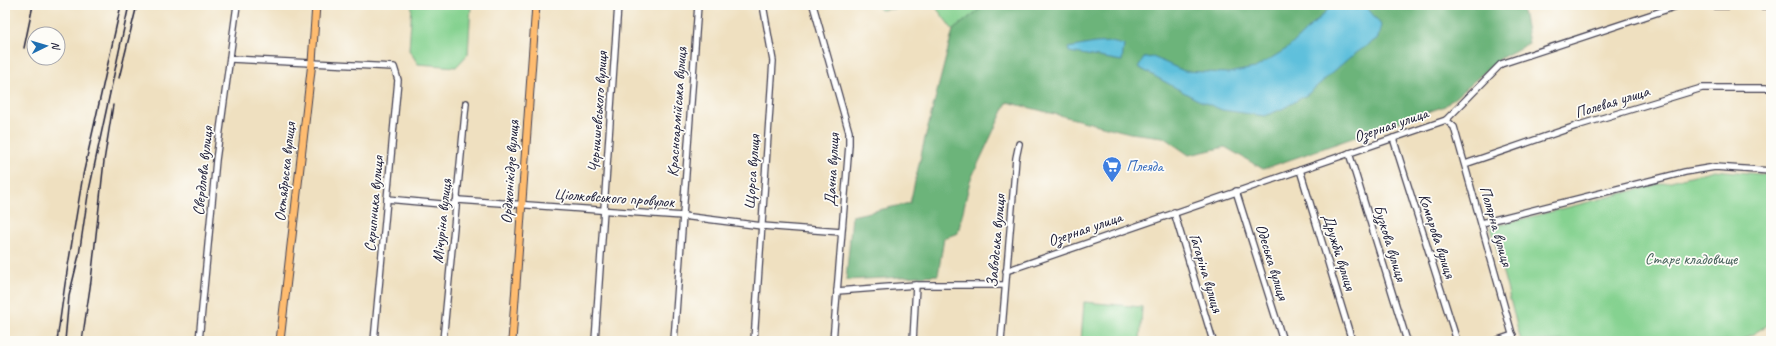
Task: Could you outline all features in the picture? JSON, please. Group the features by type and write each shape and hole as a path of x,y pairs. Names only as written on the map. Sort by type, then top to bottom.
{"main road":[{"name":"Октябрьска вулиця","path":"280,341 312,62 316,5"},
{"name":"Орджонікідзе вулиця","path":"512,341 536,5"}],"street":[{"name":"Свердлова вулиця","path":"199,341 216,160 231,59 237,5"},
{"name":"Чернишевського вулиця","path":"595,341 618,5"},
{"name":"Красноармійська вулиця","path":"674,341 698,5"},
{"name":"Щорса вулиця","path":"754,341 773,61 763,5"},
{"name":"Дачна вулиця","path":"814,5 823,45 849,132 849,152 841,232 833,341"},
{"name":"Озерная улица","path":"1006,271 1174,212 1446,120 1501,64 1677,6 1771,6"},
{"path":"231,59 312,62"},
{"name":"Скрипника вулиця","path":"312,62 390,65 394,67 398,80 374,341"},
{"name":"Полевая улица","path":"1464,164 1576,126 1702,88 1771,88"},
{"name":"Мічуріна вулиця","path":"443,341 458,200 466,103"},
{"name":"Полярна вулиця","path":"1446,120 1454,127 1514,338"},
{"name":"Комарова вулиця","path":"1393,138 1457,341"},
{"name":"Заводська вулиця","path":"1001,341 1016,158 1019,144"},
{"name":"Бузкова вулиця","path":"1349,153 1407,341"},
{"path":"1482,223 1685,172 1715,167 1771,171"},
{"name":"Дружби вулиця","path":"1300,170 1352,341"},
{"name":"Одеська вулиця","path":"1236,191 1283,341"},
{"name":"Ціолковського провулок","path":"387,199 452,205 458,200 522,204 683,216 762,226 841,232"},
{"name":"Гагаріна вулиця","path":"1174,212 1213,341"},
{"path":"837,291 916,285 1005,286"},
{"path":"912,341 916,285"},
{"path":"1495,341 1514,338"}],"green space":[{"path":"412,5 471,5 468,54 456,67 418,64 409,50"},
{"path":"878,5 932,5 880,10"},
{"path":"934,5 985,5 953,30"},
{"path":"985,5 1522,5 1529,43 1501,58 1445,106 1263,169 1225,147 1189,155 1163,137 1130,133 1007,102 970,181 958,233 944,238 938,275 846,280 852,216 910,203 953,30"},
{"name":"Старе кладовище","path":"1714,170 1771,175 1771,323 1741,341 1521,341 1491,227"},
{"path":"1084,302 1142,307 1140,341 1081,341"}],"water":[{"path":"1333,5 1365,5 1381,25 1378,38 1349,58 1308,94 1284,108 1265,116 1222,110 1196,99 1138,67 1144,58 1153,57 1184,71 1228,73 1255,68 1288,48"},
{"path":"1111,42 1124,45 1122,61 1069,52 1068,48 1095,43"}],"railway":[{"path":"24,48 33,5"},
{"path":"57,341 83,175 121,5"},
{"path":"65,341 69,296 79,255 88,195 129,5"},
{"path":"119,78 137,5"},
{"path":"82,341 91,281 104,161 113,105"}],"place":[{"name":"Плеяда","path":"1112,183"}]}
